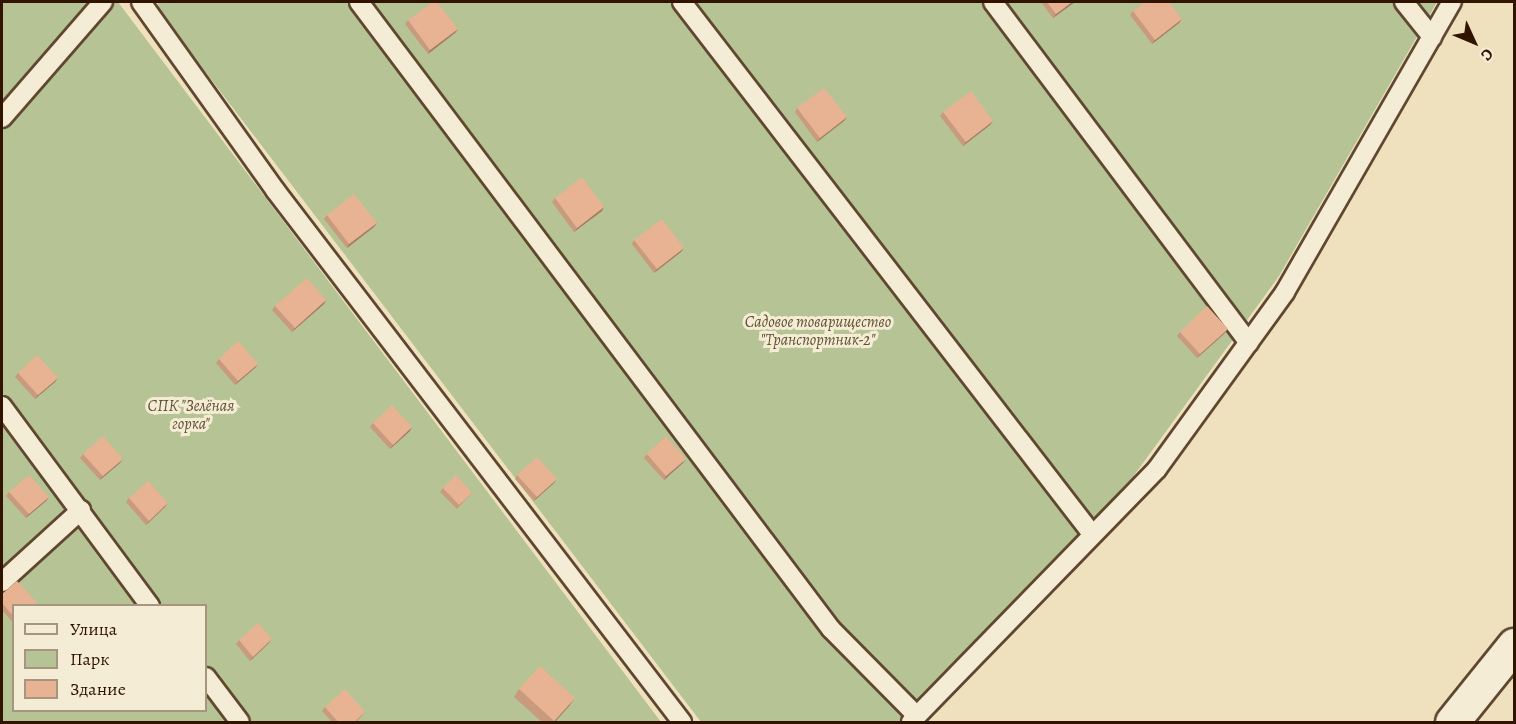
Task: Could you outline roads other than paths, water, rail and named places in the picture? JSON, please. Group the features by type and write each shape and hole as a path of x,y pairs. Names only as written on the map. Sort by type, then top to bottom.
{"street":[{"path":"1452,723 1515,645"}],"lane":[{"path":"2,118 103,2"},
{"path":"141,2 282,200 682,723"},
{"path":"359,2 831,629 914,719 1157,469 1285,292 1452,2"},
{"path":"682,2 1092,534"},
{"path":"993,2 1249,343"},
{"path":"1404,2 1432,37"},
{"path":"2,406 149,604"},
{"path":"2,582 81,510"},
{"path":"207,678 237,721"}],"park label":[{"name":"Садовое товарищество \"Транспортник-2\"","path":"818,331"},
{"name":"СПК \"Зелёная горка\"","path":"191,415"}]}
